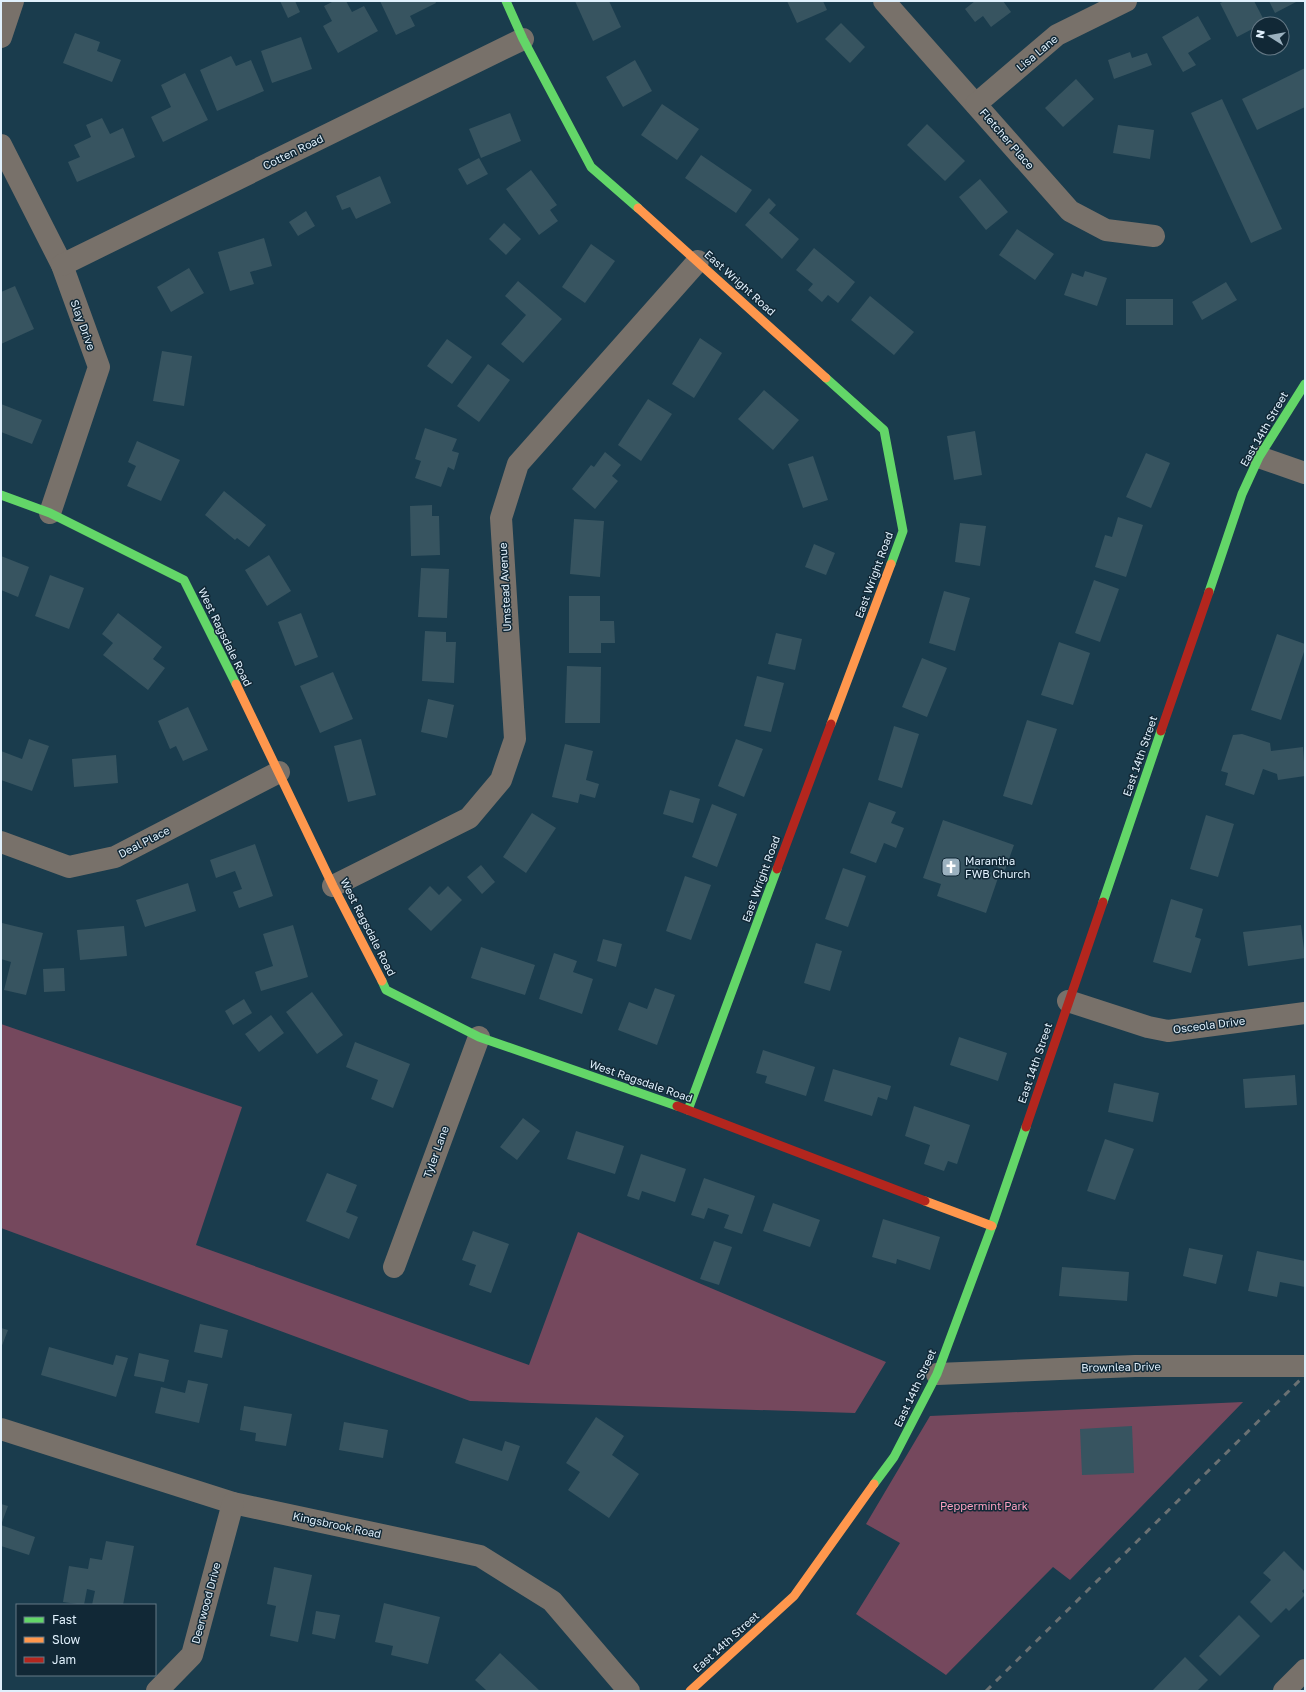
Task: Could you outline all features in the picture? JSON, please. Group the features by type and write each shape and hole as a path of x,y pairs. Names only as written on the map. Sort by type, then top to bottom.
{"street":[{"path":"1,37 13,1"},
{"name":"East Wright Road","path":"506,1 523,39 591,167 698,261 884,430 903,531 688,1110"},
{"name":"Fletcher Place","path":"884,1 1070,212 1106,230 1154,236"},
{"name":"Lisa Lane","path":"976,104 1057,35 1126,1"},
{"name":"Cotten Road","path":"62,265 523,39"},
{"name":"Slay Drive","path":"1,145 62,265 99,367 50,513"},
{"name":"Umstead Avenue","path":"333,886 468,818 501,780 515,738 501,518 518,464 698,261"},
{"name":"East 14th Street","path":"690,1691 794,1596 894,1457 937,1374 992,1226 1242,494 1259,457 1305,384"},
{"path":"1259,457 1305,473"},
{"name":"West Ragsdale Road","path":"1,495 50,513 184,580 279,772 333,886 386,990 479,1038 688,1110 992,1226"},
{"name":"Deal Place","path":"1,842 69,867 115,857 279,772"},
{"name":"Osceola Drive","path":"1068,1001 1148,1027 1168,1031 1305,1012"},
{"name":"Tyler Lane","path":"394,1267 479,1038"},
{"name":"Brownlea Drive","path":"937,1374 1135,1366 1305,1366"},
{"name":"Kingsbrook Road","path":"1,1429 233,1503 480,1556 552,1601 629,1691"},
{"name":"Deerwood Drive","path":"157,1691 192,1654 233,1503"},
{"path":"1284,1691 1305,1670"}],"green space":[{"path":"1,1024 242,1107 196,1245 529,1365 578,1232 886,1362 855,1413 470,1401 1,1228"},
{"name":"Peppermint Park","path":"1243,1402 1070,1580 1053,1567 946,1675 856,1614 900,1543 866,1524 930,1416"}],"building":[{"path":"280,1 295,1 300,12 288,18"},
{"path":"334,1 346,1 352,12 364,6 378,31 338,53 323,26 332,21 324,6"},
{"path":"380,1 435,1 436,3 410,16 415,26 396,35"},
{"path":"575,1 609,1 621,27 593,41"},
{"path":"787,1 823,1 827,10 797,23"},
{"path":"975,1 1003,1 1011,12 991,27 983,16 975,22 965,9"},
{"path":"1225,1 1254,1 1262,16 1250,16 1250,30 1237,37 1220,3"},
{"path":"1269,1 1298,1 1275,13"},
{"path":"1198,16 1211,39 1188,53 1196,65 1183,72 1162,37"},
{"path":"841,23 865,47 850,63 825,39"},
{"path":"75,33 100,42 97,51 121,60 112,82 63,63"},
{"path":"301,37 312,69 272,83 261,51"},
{"path":"1130,52 1132,58 1147,53 1152,65 1114,79 1108,60"},
{"path":"231,56 236,66 251,60 264,91 217,111 200,70"},
{"path":"635,60 652,91 623,107 606,77"},
{"path":"1305,68 1305,107 1257,130 1242,99"},
{"path":"185,73 208,120 163,142 151,117 171,107 161,85"},
{"path":"1076,79 1094,99 1063,127 1045,108"},
{"path":"1222,99 1282,229 1251,243 1191,113"},
{"path":"662,104 699,129 677,160 641,135"},
{"path":"510,113 521,141 481,158 469,129"},
{"path":"102,118 110,134 123,128 135,157 77,182 68,162 80,157 74,145 91,137 86,125"},
{"path":"927,124 965,161 945,181 907,145"},
{"path":"1118,125 1154,130 1150,159 1113,153"},
{"path":"701,155 752,190 736,213 685,178"},
{"path":"479,158 488,174 467,185 458,169"},
{"path":"531,170 557,205 550,210 558,221 539,235 506,189"},
{"path":"380,176 391,203 356,219 350,207 342,210 336,196"},
{"path":"980,179 1008,212 986,230 959,197"},
{"path":"769,198 776,205 769,213 799,239 782,259 745,225"},
{"path":"306,211 315,226 298,236 289,222"},
{"path":"504,223 521,239 506,255 489,239"},
{"path":"1017,229 1054,254 1035,280 999,255"},
{"path":"264,238 272,266 250,272 254,284 230,291 218,252"},
{"path":"591,244 615,261 585,303 562,287"},
{"path":"814,248 855,282 838,303 828,295 822,302 808,290 813,284 796,270"},
{"path":"189,268 204,293 171,312 157,287"},
{"path":"1085,271 1107,278 1097,306 1064,295 1072,273 1083,277"},
{"path":"518,281 562,319 523,363 501,344 526,315 505,296"},
{"path":"1226,282 1237,300 1202,320 1192,302"},
{"path":"15,286 34,329 1,344 1,292"},
{"path":"870,296 914,332 894,355 851,320"},
{"path":"1126,299 1173,299 1173,325 1126,325"},
{"path":"700,338 722,353 694,398 672,384"},
{"path":"447,339 472,357 452,384 427,366"},
{"path":"162,351 192,356 184,406 153,401"},
{"path":"488,364 510,380 479,422 457,406"},
{"path":"764,390 799,420 773,450 738,419"},
{"path":"648,399 672,414 641,461 618,445"},
{"path":"1,404 42,420 32,444 1,432"},
{"path":"425,428 457,439 452,451 459,453 454,470 448,467 441,487 415,478 421,461 415,459"},
{"path":"975,431 982,475 954,480 947,436"},
{"path":"137,441 180,460 161,501 127,486 136,466 128,462"},
{"path":"605,452 621,465 612,476 618,481 595,509 572,489 591,465 594,467"},
{"path":"1146,453 1170,463 1151,508 1126,497"},
{"path":"813,456 828,500 803,508 788,464"},
{"path":"224,491 266,525 249,547 237,538 235,540 205,515"},
{"path":"432,505 432,516 439,516 440,555 411,556 410,506"},
{"path":"1118,517 1143,525 1126,577 1095,567 1105,535 1112,537"},
{"path":"574,519 604,521 600,577 570,574"},
{"path":"960,523 986,526 980,566 955,562"},
{"path":"814,544 835,553 826,575 805,567"},
{"path":"269,555 291,591 267,606 245,570"},
{"path":"1,556 29,567 18,597 1,590"},
{"path":"421,568 449,569 447,618 418,617"},
{"path":"50,575 84,588 69,629 35,616"},
{"path":"1094,580 1119,589 1100,642 1075,633"},
{"path":"944,591 970,598 955,651 929,643"},
{"path":"569,596 600,596 600,621 614,621 615,643 601,643 601,653 569,653"},
{"path":"118,613 162,647 153,659 165,668 148,690 103,655 113,643 102,634"},
{"path":"301,613 318,657 295,666 278,622"},
{"path":"425,631 446,632 446,642 456,642 454,683 422,681"},
{"path":"776,633 802,639 795,670 768,664"},
{"path":"1277,634 1305,644 1305,649 1281,720 1251,710"},
{"path":"1059,642 1090,653 1073,705 1041,695"},
{"path":"922,658 947,668 927,717 902,707"},
{"path":"567,666 601,667 600,723 565,723"},
{"path":"333,672 353,719 320,733 300,686"},
{"path":"757,676 784,683 771,732 744,726"},
{"path":"428,699 454,705 447,738 421,732"},
{"path":"188,707 208,750 183,761 176,746 170,749 158,721"},
{"path":"1027,720 1057,729 1032,805 1003,796"},
{"path":"894,726 919,734 902,788 878,780"},
{"path":"1242,734 1270,743 1271,751 1303,747 1305,776 1278,780 1277,774 1263,769 1254,795 1225,785 1228,773 1221,771 1233,735"},
{"path":"29,739 49,746 32,791 1,780 1,751 22,759"},
{"path":"361,739 376,795 348,802 334,746"},
{"path":"736,739 763,749 744,797 718,786"},
{"path":"565,744 593,751 586,780 599,784 595,798 580,794 578,803 552,797"},
{"path":"116,755 118,783 74,787 72,759"},
{"path":"670,790 700,799 693,823 663,814"},
{"path":"869,802 896,812 891,823 904,828 896,848 884,843 876,863 850,853"},
{"path":"712,804 737,814 717,867 692,857"},
{"path":"532,813 556,828 526,873 503,857"},
{"path":"1206,815 1234,824 1218,877 1190,869"},
{"name":"Marantha FWB Church","path":"943,820 1014,845 1005,870 970,858 968,864 999,875 986,913 937,896 941,884 923,878"},
{"path":"255,844 273,896 239,908 233,892 242,889 235,871 216,878 210,860"},
{"path":"481,865 495,882 482,894 467,877"},
{"path":"843,868 866,876 848,927 825,919"},
{"path":"685,876 711,885 691,940 666,931"},
{"path":"188,883 196,911 145,927 136,900"},
{"path":"430,886 439,895 448,886 462,900 431,931 408,909"},
{"path":"1171,899 1203,909 1195,937 1201,939 1191,973 1153,962"},
{"path":"2,923 43,933 26,995 4,990 11,962 1,959"},
{"path":"293,925 308,977 261,991 255,972 273,966 263,934"},
{"path":"1301,925 1305,958 1248,966 1243,932"},
{"path":"124,926 127,956 80,960 77,930"},
{"path":"603,939 622,944 616,967 597,961"},
{"path":"816,943 842,951 830,991 804,983"},
{"path":"481,947 535,965 525,995 471,978"},
{"path":"554,953 577,961 573,972 593,979 582,1014 539,999"},
{"path":"64,968 65,991 44,992 43,969"},
{"path":"655,988 675,995 657,1045 618,1030 629,1002 647,1009"},
{"path":"312,992 343,1035 317,1054 286,1012"},
{"path":"244,999 252,1013 233,1025 225,1011"},
{"path":"271,1015 284,1033 259,1052 245,1034"},
{"path":"959,1037 1007,1053 998,1081 950,1065"},
{"path":"355,1042 410,1064 393,1108 371,1099 378,1080 346,1067"},
{"path":"763,1050 815,1067 806,1096 765,1083 767,1076 756,1073"},
{"path":"833,1069 891,1086 887,1100 878,1097 872,1116 824,1101"},
{"path":"1295,1075 1297,1105 1245,1108 1243,1079"},
{"path":"1114,1083 1159,1093 1153,1122 1108,1112"},
{"path":"914,1106 970,1125 957,1164 948,1161 944,1171 924,1164 930,1145 905,1136"},
{"path":"523,1118 540,1131 517,1160 500,1147"},
{"path":"576,1131 624,1146 615,1174 567,1159"},
{"path":"1105,1139 1134,1149 1115,1200 1087,1191"},
{"path":"641,1154 686,1169 675,1202 642,1191 639,1200 627,1196"},
{"path":"327,1173 357,1185 346,1212 358,1217 349,1239 306,1221"},
{"path":"704,1178 755,1196 742,1234 724,1228 729,1215 708,1208 704,1219 691,1215"},
{"path":"773,1203 820,1220 810,1247 763,1231"},
{"path":"883,1219 940,1237 930,1270 897,1259 896,1264 872,1257"},
{"path":"473,1231 509,1244 491,1293 469,1285 476,1265 462,1260"},
{"path":"714,1241 732,1247 719,1285 700,1279"},
{"path":"1189,1248 1223,1255 1216,1284 1183,1276"},
{"path":"1257,1251 1305,1261 1305,1287 1280,1282 1277,1297 1248,1291"},
{"path":"1062,1267 1129,1272 1127,1301 1059,1296"},
{"path":"200,1324 228,1330 222,1358 194,1352"},
{"path":"1,1328 8,1330 1,1348"},
{"path":"49,1347 113,1365 116,1355 128,1358 116,1397 41,1375"},
{"path":"139,1353 169,1360 164,1382 134,1376"},
{"path":"188,1380 208,1384 199,1423 155,1413 161,1387 185,1393"},
{"path":"244,1406 292,1414 286,1446 255,1441 256,1433 240,1430"},
{"path":"596,1417 624,1436 612,1455 639,1474 609,1518 568,1490 580,1472 566,1463"},
{"path":"344,1422 388,1430 383,1458 339,1450"},
{"path":"1132,1426 1134,1473 1082,1475 1080,1429"},
{"path":"463,1438 502,1451 505,1441 520,1446 508,1481 455,1463"},
{"path":"1,1504 8,1506 1,1525"},
{"path":"1,1525 35,1537 29,1555 1,1546"},
{"path":"106,1541 134,1546 123,1604 92,1604 95,1591 87,1589 84,1604 63,1602 69,1566 88,1569 90,1558 102,1560"},
{"path":"1284,1551 1305,1572 1305,1588 1302,1591 1305,1595 1289,1611 1286,1608 1271,1623 1250,1602 1271,1580 1263,1573"},
{"path":"274,1567 312,1575 298,1642 270,1636 276,1606 267,1604"},
{"path":"384,1603 440,1617 428,1664 391,1655 393,1646 375,1642"},
{"path":"316,1611 340,1615 335,1639 312,1634"},
{"path":"1239,1615 1260,1636 1220,1676 1199,1656"},
{"path":"500,1653 540,1691 487,1691 475,1680"},
{"path":"1185,1657 1208,1680 1197,1691 1152,1691"}],"railway":[{"path":"986,1691 1305,1375"}],"traffic: fast":[{"path":"506,1 523,39 591,167 638,208"},
{"path":"826,378 884,430 903,531 891,564"},
{"path":"1209,592 1242,494 1259,457 1305,384"},
{"path":"1,495 50,513 184,580 236,684"},
{"path":"1103,902 1161,731"},
{"path":"688,1110 777,869"},
{"path":"382,981 386,990 479,1037 677,1106"},
{"path":"874,1484 894,1457 937,1374 992,1226 1026,1127"}],"traffic: slow":[{"path":"638,208 826,378"},
{"path":"831,724 891,564"},
{"path":"236,684 333,886 382,981"},
{"path":"925,1201 992,1226"},
{"path":"690,1691 794,1596 874,1484"}],"traffic: jam":[{"path":"1161,731 1209,592"},
{"path":"777,869 831,724"},
{"path":"1026,1127 1103,902"},
{"path":"677,1106 925,1201"}],"place":[{"name":"Marantha FWB Church","path":"951,867"}]}
